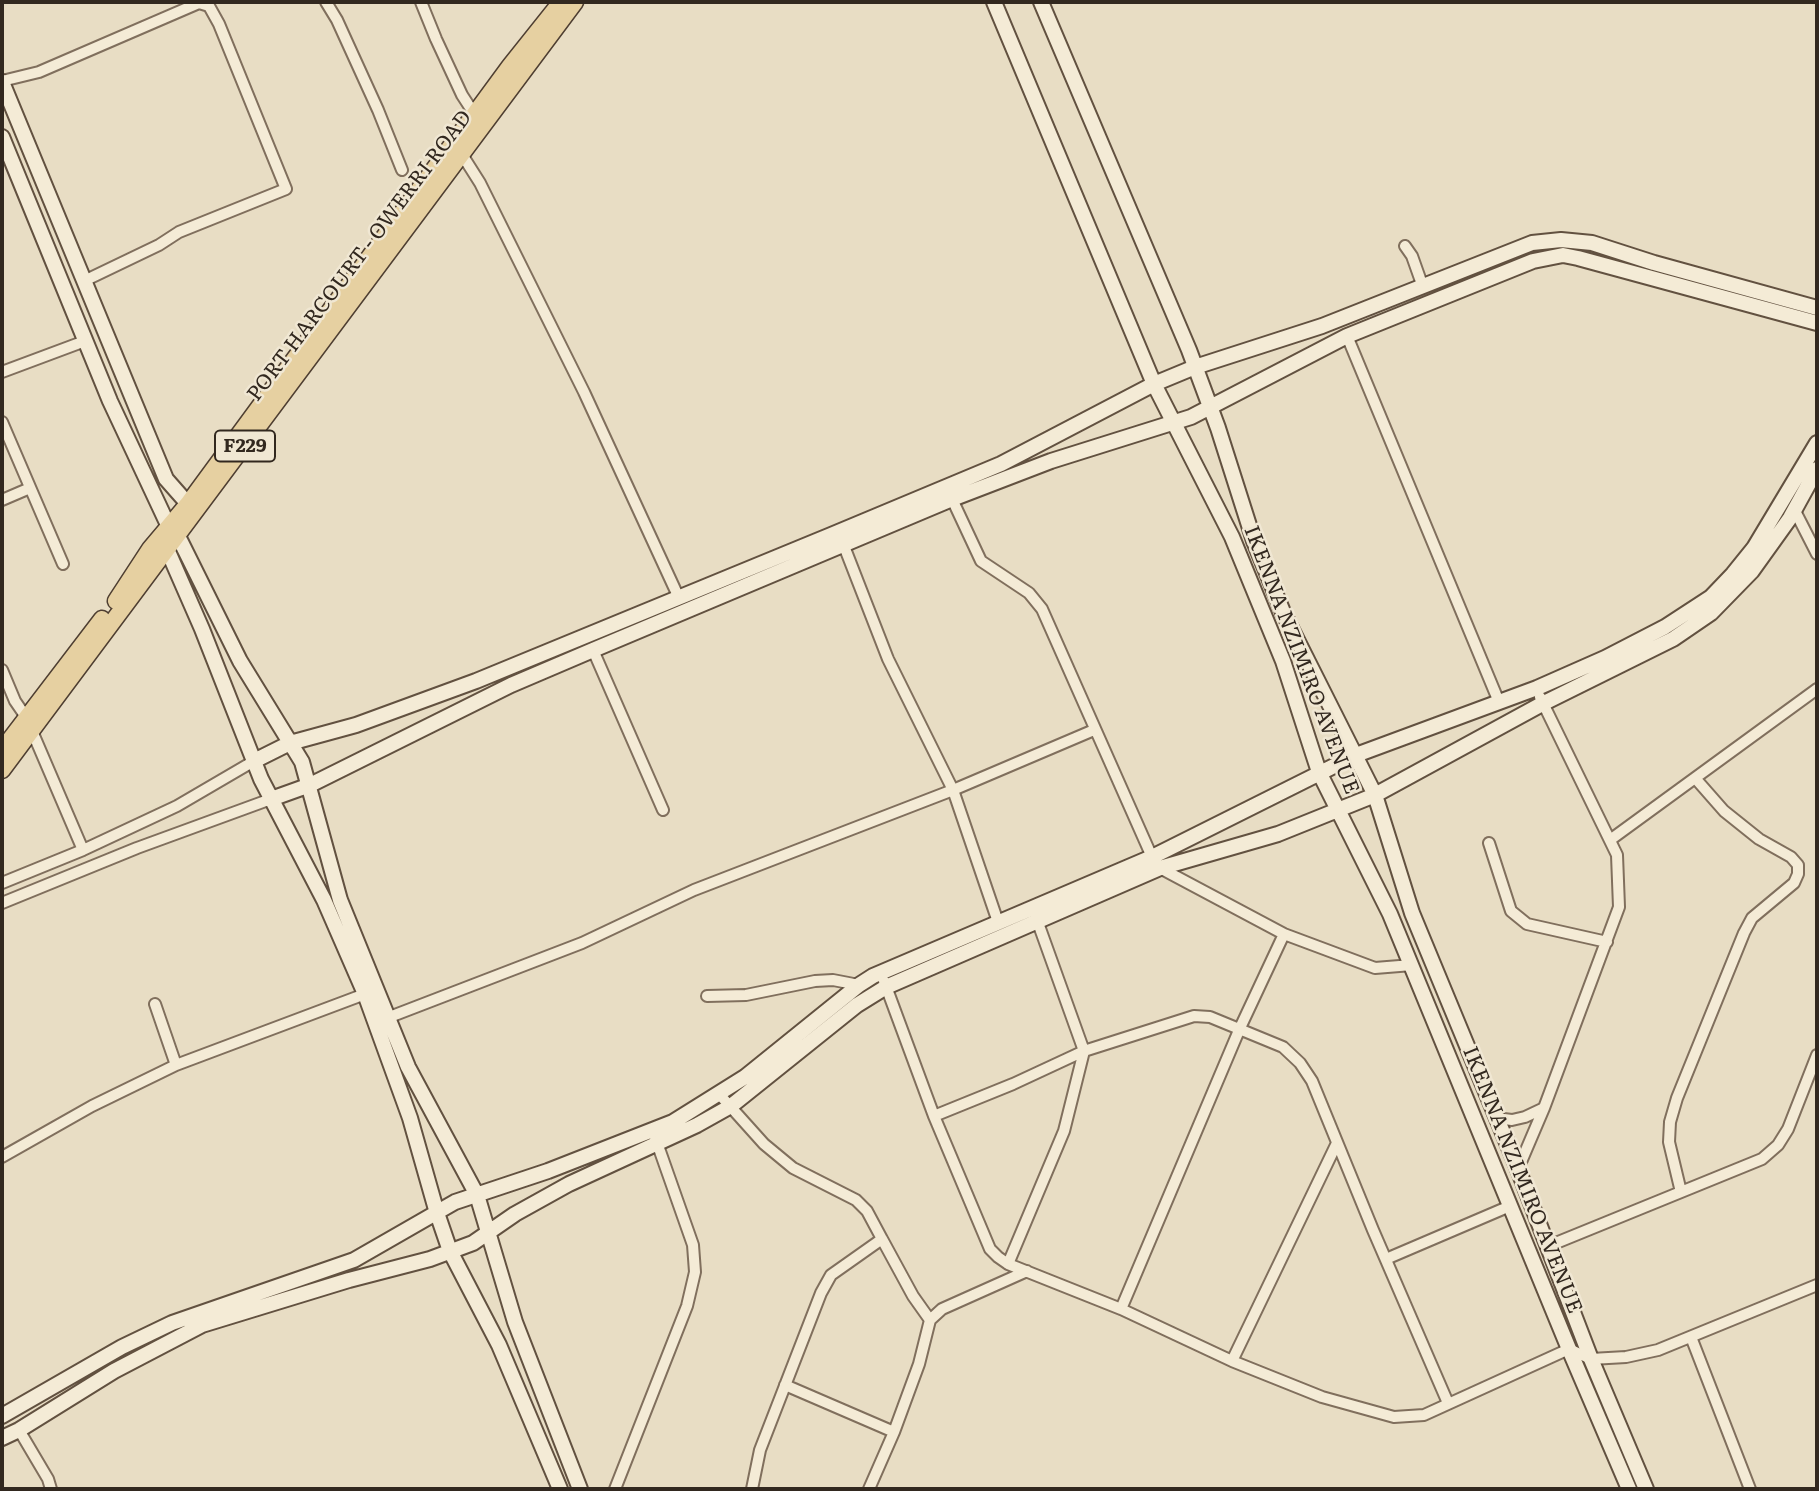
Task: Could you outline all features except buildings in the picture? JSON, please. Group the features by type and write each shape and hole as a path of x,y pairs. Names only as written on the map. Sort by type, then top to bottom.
{"main road":[{"name":"PORT HARCOURT - OWERRI ROAD","path":"2,750 28,724 167,549 173,531 188,504 561,2"},
{"name":"PORT HARCOURT - OWERRI ROAD","path":"2,770 28,724 150,549 173,531 575,2"}],"street":[{"path":"326,2 373,99 402,170"},
{"path":"421,2 462,95 475,116"},
{"name":"IKENNA NZIMIRO AVENUE","path":"994,2 1154,384 1237,548 1283,661 1319,772 1390,914 1629,1489"},
{"name":"IKENNA NZIMIRO AVENUE","path":"1041,2 1195,367 1273,589 1375,795 1412,914 1646,1489"},
{"path":"84,281 159,245 179,232 286,189 209,6 199,3 40,72 2,81 84,281 166,479 188,504"},
{"path":"2,137 7,164 110,401 240,662 302,762 333,880 408,1067 477,1195 518,1332 580,1489"},
{"path":"461,153 480,183 572,368 679,598"},
{"path":"1547,242 1548,257"},
{"path":"2,883 83,850 177,806 290,743 356,725 476,681 1001,464 1154,384 1195,367 1322,326 1532,243 1592,243 1654,263 1817,307"},
{"path":"1405,246 1412,256 1423,288"},
{"path":"2,903 137,848 310,785 512,685 952,499 1051,461 1173,424 1211,408 1347,336 1533,261 1563,256 1578,258 1817,323"},
{"path":"1347,336 1499,702"},
{"path":"2,372 85,341"},
{"path":"2,422 63,564"},
{"path":"708,996 746,995 815,981 859,985 884,979 1037,920 1156,862 1319,772 1356,755 1537,688 1605,658 1665,628 1711,597 1754,548 1817,443"},
{"path":"2,1416 122,1347 172,1323 354,1260 455,1202 655,1137 731,1106 857,1005 884,979 998,922 1156,862 1278,834 1375,795 1542,704 1673,639 1711,613 1752,571 1794,509 1817,469"},
{"path":"2,500 30,488"},
{"path":"952,499 981,561 1029,593 1042,609 1094,730 1156,862 1284,934 1376,968 1412,965"},
{"path":"1794,509 1817,554"},
{"path":"844,546 888,659 953,790 998,922"},
{"path":"167,549 254,761 324,900 365,994 410,1118 450,1251 499,1345 560,1489"},
{"path":"593,650 663,810"},
{"path":"2,670 83,850"},
{"path":"1518,1169 1544,1108 1619,907 1617,855 1542,704 1537,688"},
{"path":"1610,840 1817,689"},
{"path":"387,1018 582,943 694,890 953,790 1094,730"},
{"path":"1681,1192 1669,1142 1670,1122 1677,1098 1752,918 1794,883 1798,874 1798,865 1791,857 1759,839 1724,811 1695,778"},
{"path":"1489,843 1511,911 1527,924 1607,942"},
{"path":"1007,1264 1063,1132 1084,1051 1037,920"},
{"path":"1121,1309 1240,1028 1284,934"},
{"path":"884,979 934,1116 990,1249 1007,1264 1121,1309 1232,1361 1322,1397 1394,1416 1424,1415 1569,1349 1591,1359 1626,1357 1658,1350 1817,1287"},
{"path":"2,1438 114,1371 202,1325 473,1243 569,1184 655,1137 673,1122 720,1095 859,985"},
{"path":"2,1157 92,1106 176,1065 365,994"},
{"path":"155,1004 176,1065"},
{"path":"934,1116 1084,1051 1194,1016 1210,1017 1283,1048 1300,1063 1312,1082 1448,1403"},
{"path":"1546,1247 1762,1159 1778,1145 1788,1129 1817,1055"},
{"path":"720,1095 764,1144 793,1168 856,1200 867,1210 930,1320"},
{"path":"1495,1118 1512,1120 1544,1108"},
{"path":"615,1489 687,1306 695,1272 693,1244 655,1137"},
{"path":"1232,1361 1337,1143"},
{"path":"1386,1259 1510,1206"},
{"path":"752,1489 760,1450 831,1275 882,1239"},
{"path":"869,1489 919,1364 930,1320 942,1309 1027,1271"},
{"path":"1690,1337 1750,1489"},
{"path":"785,1385 894,1432"},
{"path":"19,1430 48,1479 51,1489"}]}
